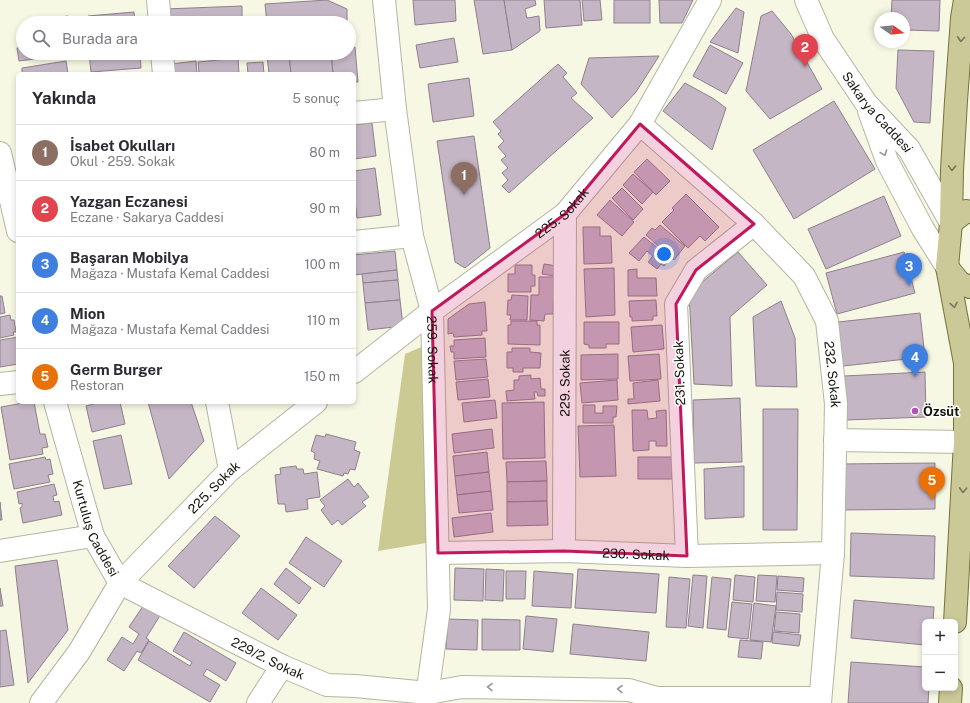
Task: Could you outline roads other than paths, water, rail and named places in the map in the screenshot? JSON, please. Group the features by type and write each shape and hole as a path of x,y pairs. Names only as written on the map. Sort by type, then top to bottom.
{"main road":[{"path":"955,619 965,442 965,363 947,267 952,223 953,155 962,18 965,0"},
{"path":"952,223 966,211 970,212"},
{"path":"947,267 960,283 970,287"},
{"path":"950,703 951,691"}],"street":[{"path":"158,0 159,16"},
{"name":"259. Sokak","path":"384,0 395,109 412,236 432,311 439,609 427,698"},
{"name":"225. Sokak","path":"356,370 432,311 565,214 640,124 710,0"},
{"name":"Sakarya Caddesi","path":"806,0 823,39 866,103 909,149 952,223"},
{"path":"163,60 164,72"},
{"path":"866,103 887,161 924,229 947,267"},
{"path":"356,113 395,109"},
{"name":"232. Sokak","path":"640,124 754,224 804,276 828,321 836,404 833,553 820,700"},
{"path":"0,154 16,222"},
{"name":"229. Sokak","path":"564,551 565,214"},
{"name":"231. Sokak","path":"687,556 676,304 696,270 754,224"},
{"path":"356,242 412,236"},
{"path":"0,384 16,382"},
{"name":"Kurtuluş Caddesi","path":"41,703 79,652 120,583 94,536 56,404"},
{"path":"217,404 230,470"},
{"name":"225. Sokak","path":"120,583 230,470 313,404"},
{"path":"835,440 965,442"},
{"path":"0,550 94,536"},
{"name":"230. Sokak","path":"438,552 564,551 687,556 833,553"},
{"name":"229/2. Sokak","path":"120,583 282,666 328,685 355,686 427,698"},
{"path":"258,703 282,666"},
{"path":"427,698 462,687 621,689 629,690 653,701 820,700"},
{"path":"427,698 449,703"}],"place":[{"name":"Yazgan Eczanesi","path":"805,67"},
{"name":"İsabet Okulları","path":"464,195"},
{"name":"Başaran Mobilya","path":"909,286"},
{"name":"Mion","path":"915,377"},
{"name":"Özsüt","path":"915,411"},
{"name":"Germ Burger","path":"932,500"}]}
